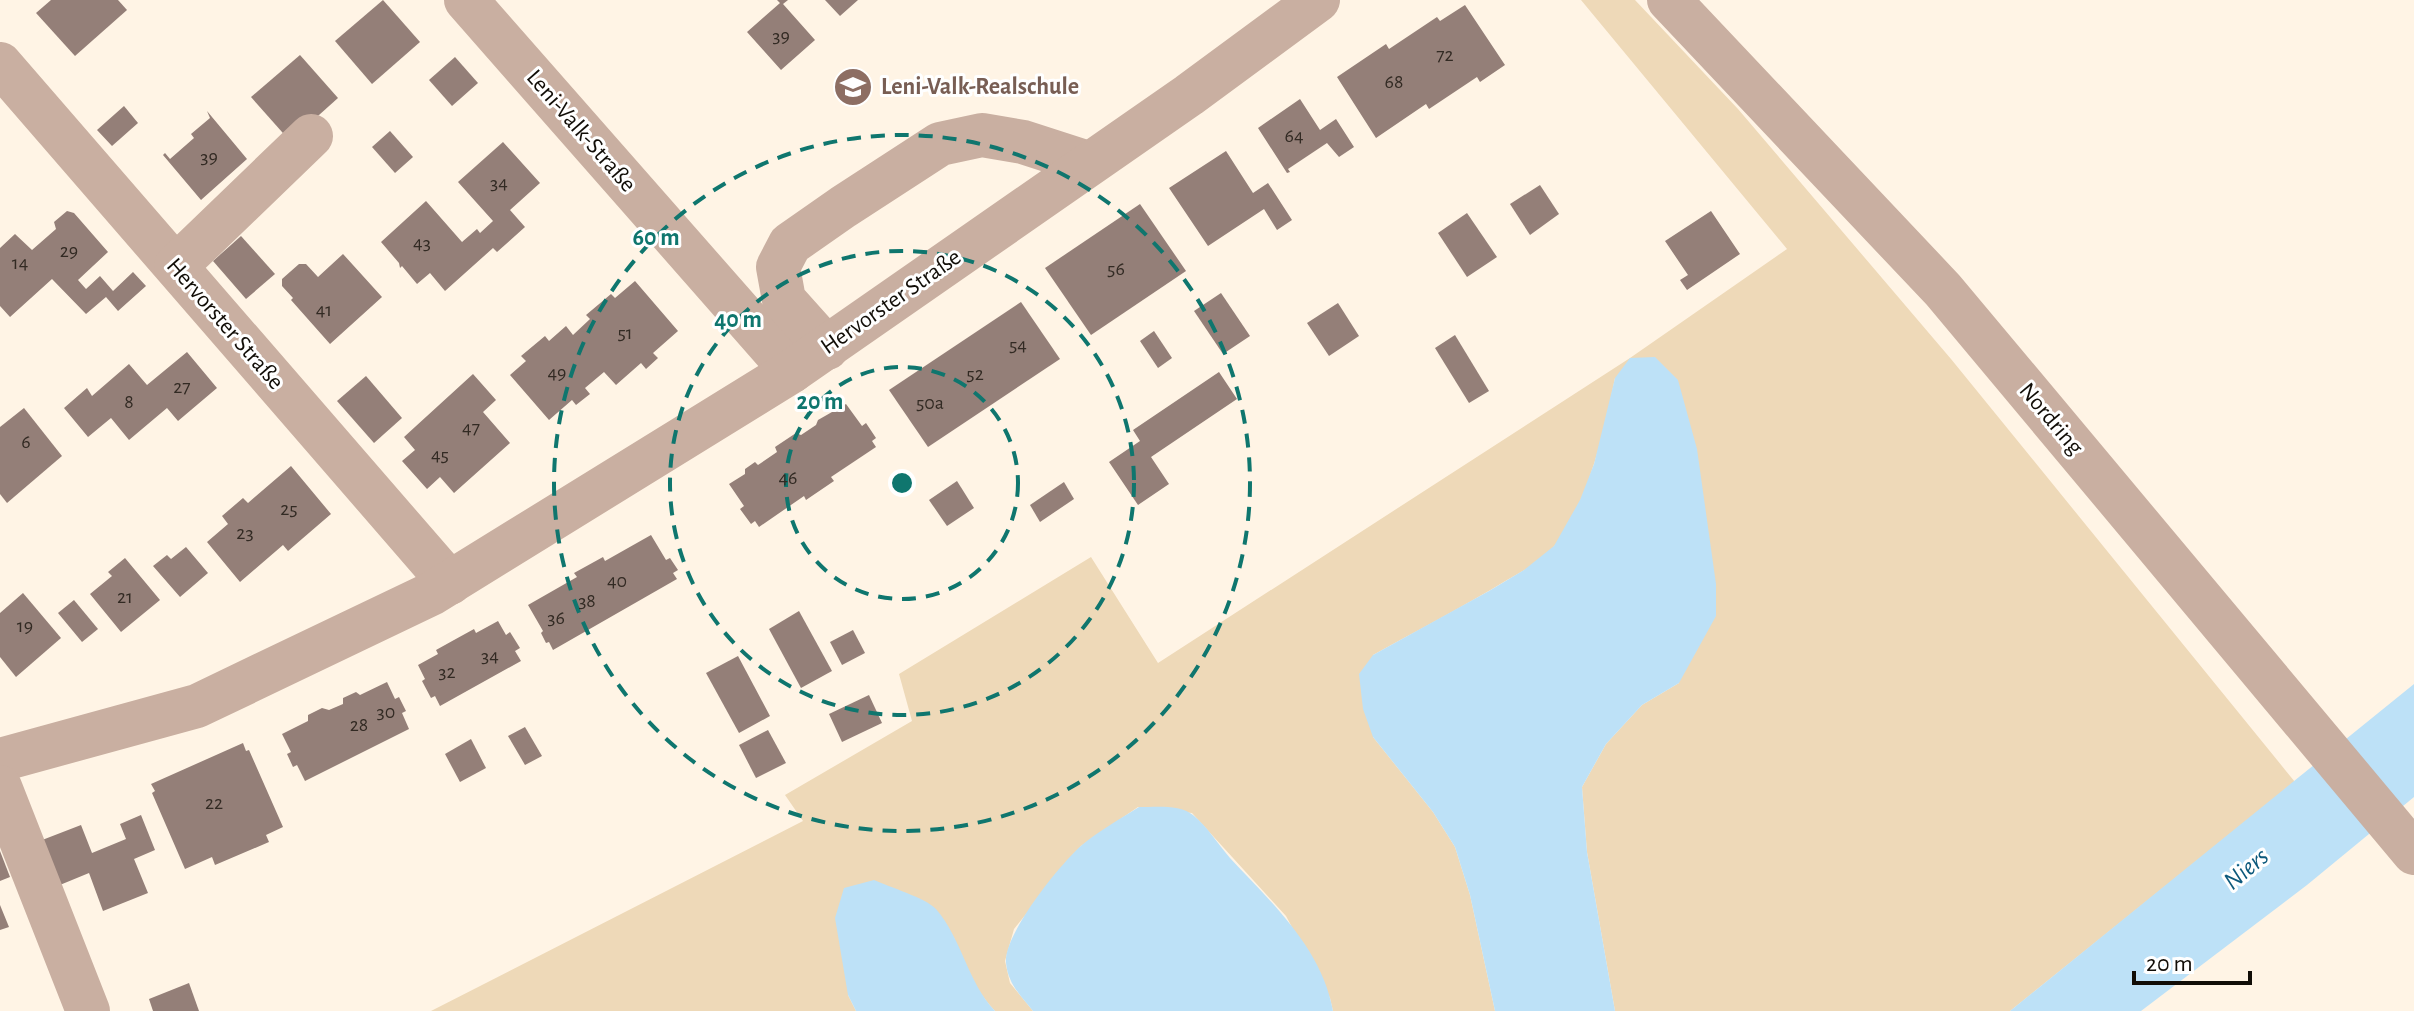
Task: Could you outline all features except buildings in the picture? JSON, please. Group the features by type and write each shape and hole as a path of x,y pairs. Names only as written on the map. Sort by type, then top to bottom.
{"street":[{"name":"Leni-Valk-Straße","path":"466,0 810,359"},
{"name":"Hervorster Straße","path":"0,760 197,706 450,583 810,359 1189,95 1318,0"},
{"name":"Nordring","path":"1669,0 1943,290 2414,853"},
{"name":"Hervorster Straße","path":"0,64 450,583"},
{"path":"810,359 784,300 778,267 790,244 940,144 982,135 1023,142 1088,163"},
{"path":"176,266 311,136"},
{"path":"0,787 88,1011"}],"shaded area":[{"path":"1581,0 1635,0 1738,109 1951,359 2295,782 2010,1011 1615,1011 1587,852 1582,787 1606,744 1642,705 1679,683 1615,378 1586,486 1556,544 1540,560 1520,573 1373,655 1373,737 1433,812 1455,847 1470,895 1495,1011 1333,1011 1330,998 1286,916 1192,813 1138,807 1081,846 1014,929 1005,961 1010,983 1033,1011 995,1011 976,986 954,938 848,995 856,1011 431,1011 803,821 785,795 912,721 899,674 1091,557 1158,663 1630,358 1787,249"}],"water":[{"path":"1655,357 1678,380 1697,449 1716,584 1716,616 1679,683 1642,705 1606,744 1582,787 1587,852 1615,1011 1495,1011 1470,895 1455,847 1433,812 1373,737 1363,709 1359,674 1373,655 1524,570 1554,546 1580,500 1594,464 1615,378 1630,358"},
{"name":"Niers","path":"2414,684 2414,797 2307,885 2141,1011 2010,1011"},
{"path":"1139,807 1181,809 1203,824 1293,927 1318,967 1333,1011 1033,1011 1016,989 1007,970 1008,951 1014,935 1047,883 1072,854"},
{"path":"874,880 936,909 952,933 978,987 995,1011 856,1011 848,995 835,918 844,888"}],"place":[{"name":"Leni-Valk-Realschule","path":"853,87"}]}
